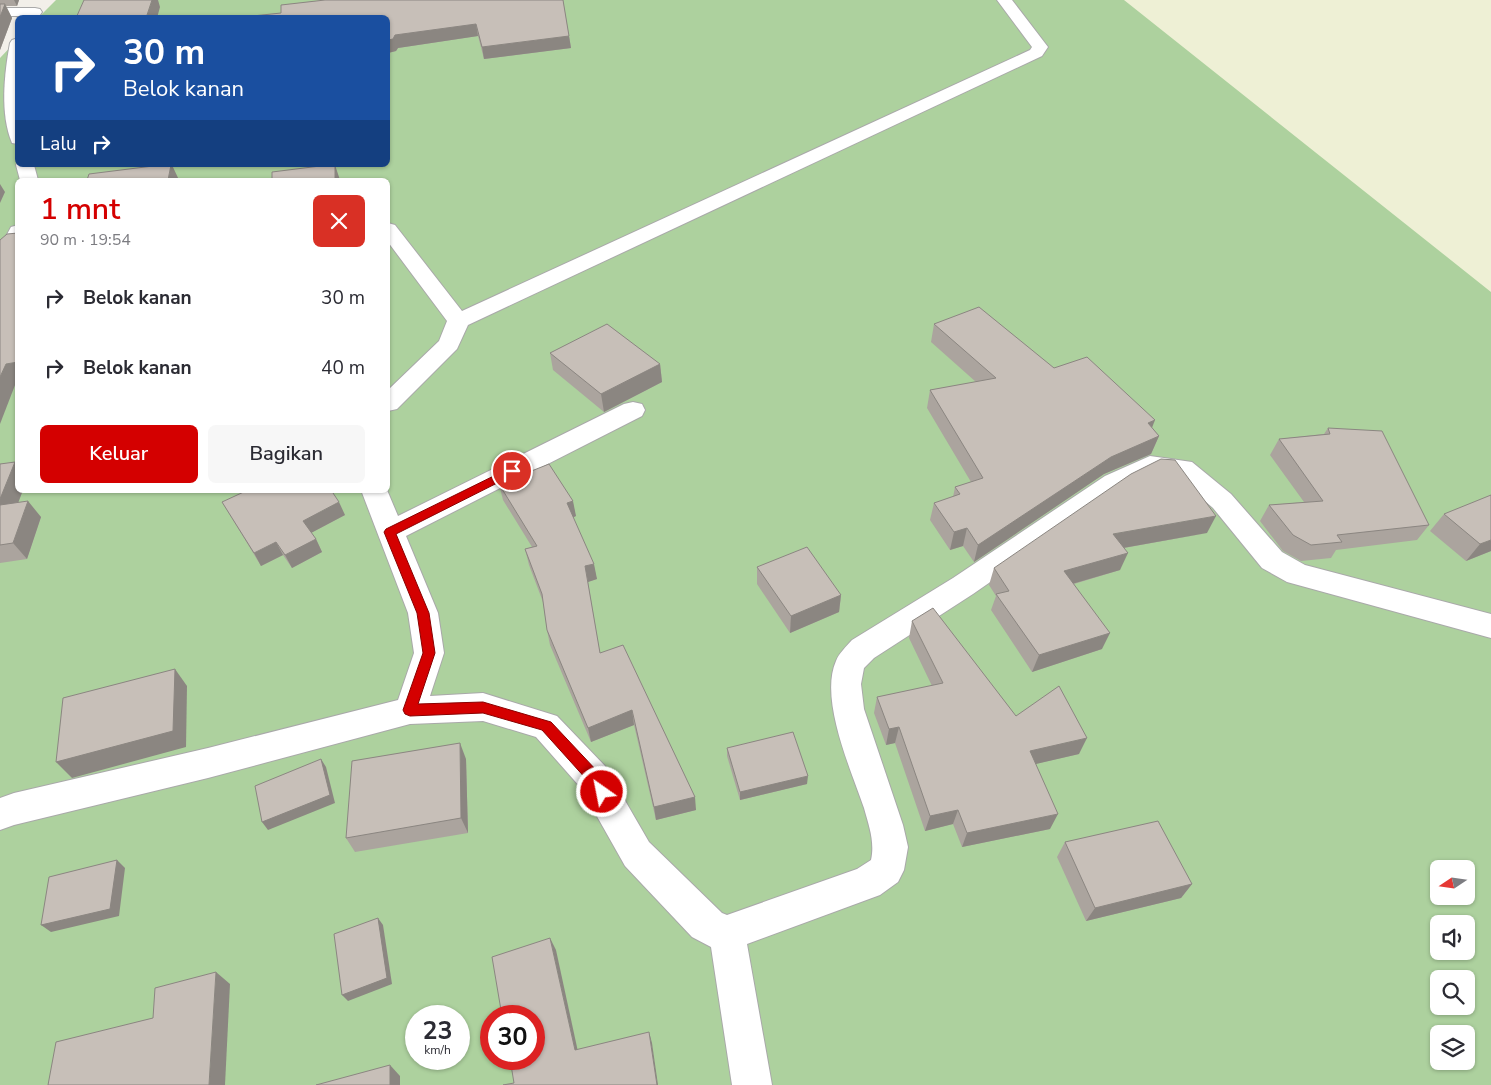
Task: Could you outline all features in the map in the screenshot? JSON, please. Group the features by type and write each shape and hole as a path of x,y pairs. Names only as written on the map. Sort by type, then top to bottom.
{"street":[{"path":"0,12 34,15 46,0"},
{"path":"390,401 449,344 458,321 1036,53 1040,47 1004,0"},
{"path":"15,57 11,83 10,113 15,129"},
{"path":"390,232 458,321"},
{"path":"0,252 15,239"},
{"path":"390,532 633,410"},
{"path":"0,814 14,809 208,763 410,710 483,707 546,726 593,777 637,854 705,924 714,930 727,933 867,883 886,870 891,847 886,825 848,709 846,684 850,663 863,649 963,586 1114,483 1150,464 1183,468 1222,501 1272,560 1297,574 1491,626"},
{"path":"375,493 423,613 429,653 410,710"},
{"path":"727,933 752,1085"}],"green space":[{"path":"56,0 1124,0 1491,292 1491,1085 0,1085 0,58 15,42 15,167 390,167 390,15 41,15"},
{"path":"1002,0 1491,0 1491,345"}],"building":[{"path":"84,0 152,0 147,15 77,15"},
{"path":"325,0 563,0 569,36 482,47 476,24 395,35 393,39 390,40 390,15 262,15 281,13 281,5"},
{"path":"0,4 5,4 0,17"},
{"path":"145,167 171,167 168,178 88,178 89,174"},
{"path":"312,167 335,167 335,178 272,178 272,172"},
{"path":"15,233 15,362 6,364 0,377 0,240 7,234"},
{"path":"979,307 1054,368 1087,357 1155,420 1148,423 1159,436 1111,457 978,545 967,528 954,532 934,503 960,494 955,487 983,478 930,390 996,378 934,324"},
{"path":"607,324 660,364 601,394 550,353"},
{"path":"1328,428 1382,431 1429,525 1337,535 1342,542 1311,545 1293,535 1269,505 1323,501 1279,439 1330,434"},
{"path":"1161,459 1175,460 1216,516 1113,534 1128,553 1064,571 1110,633 1039,655 996,594 1009,591 994,568 1131,474"},
{"path":"15,462 0,499 0,464"},
{"path":"549,464 573,501 567,503 594,564 585,566 600,653 623,645 695,797 654,807 632,710 588,728 547,630 542,594 525,549 537,546 499,484"},
{"path":"242,493 333,493 339,502 303,521 316,539 285,555 276,542 254,553 222,502"},
{"path":"1491,495 1491,540 1480,544 1444,514"},
{"path":"28,501 13,543 0,545 0,505"},
{"path":"807,547 841,595 791,616 757,567"},
{"path":"933,608 1016,716 1059,686 1087,738 1030,751 1058,814 967,833 958,810 930,816 899,727 889,729 877,697 943,683 912,621"},
{"path":"175,669 173,731 56,762 63,698"},
{"path":"793,732 808,776 740,792 727,748"},
{"path":"460,743 461,818 346,838 352,761"},
{"path":"321,759 330,795 262,822 255,786"},
{"path":"1158,821 1192,884 1095,908 1065,842"},
{"path":"117,860 110,909 41,925 49,877"},
{"path":"378,918 387,978 342,995 334,934"},
{"path":"550,938 575,1050 649,1032 657,1085 503,1085 514,1083 512,1070 545,1070 545,1005 500,1005 492,957"},
{"path":"216,972 209,1085 48,1085 56,1042 153,1018 155,988"},
{"path":"390,1065 390,1085 316,1085"}],"route":[{"path":"512,471 390,532 423,613 429,653 410,710 483,707 546,726 593,777 602,792"}]}
